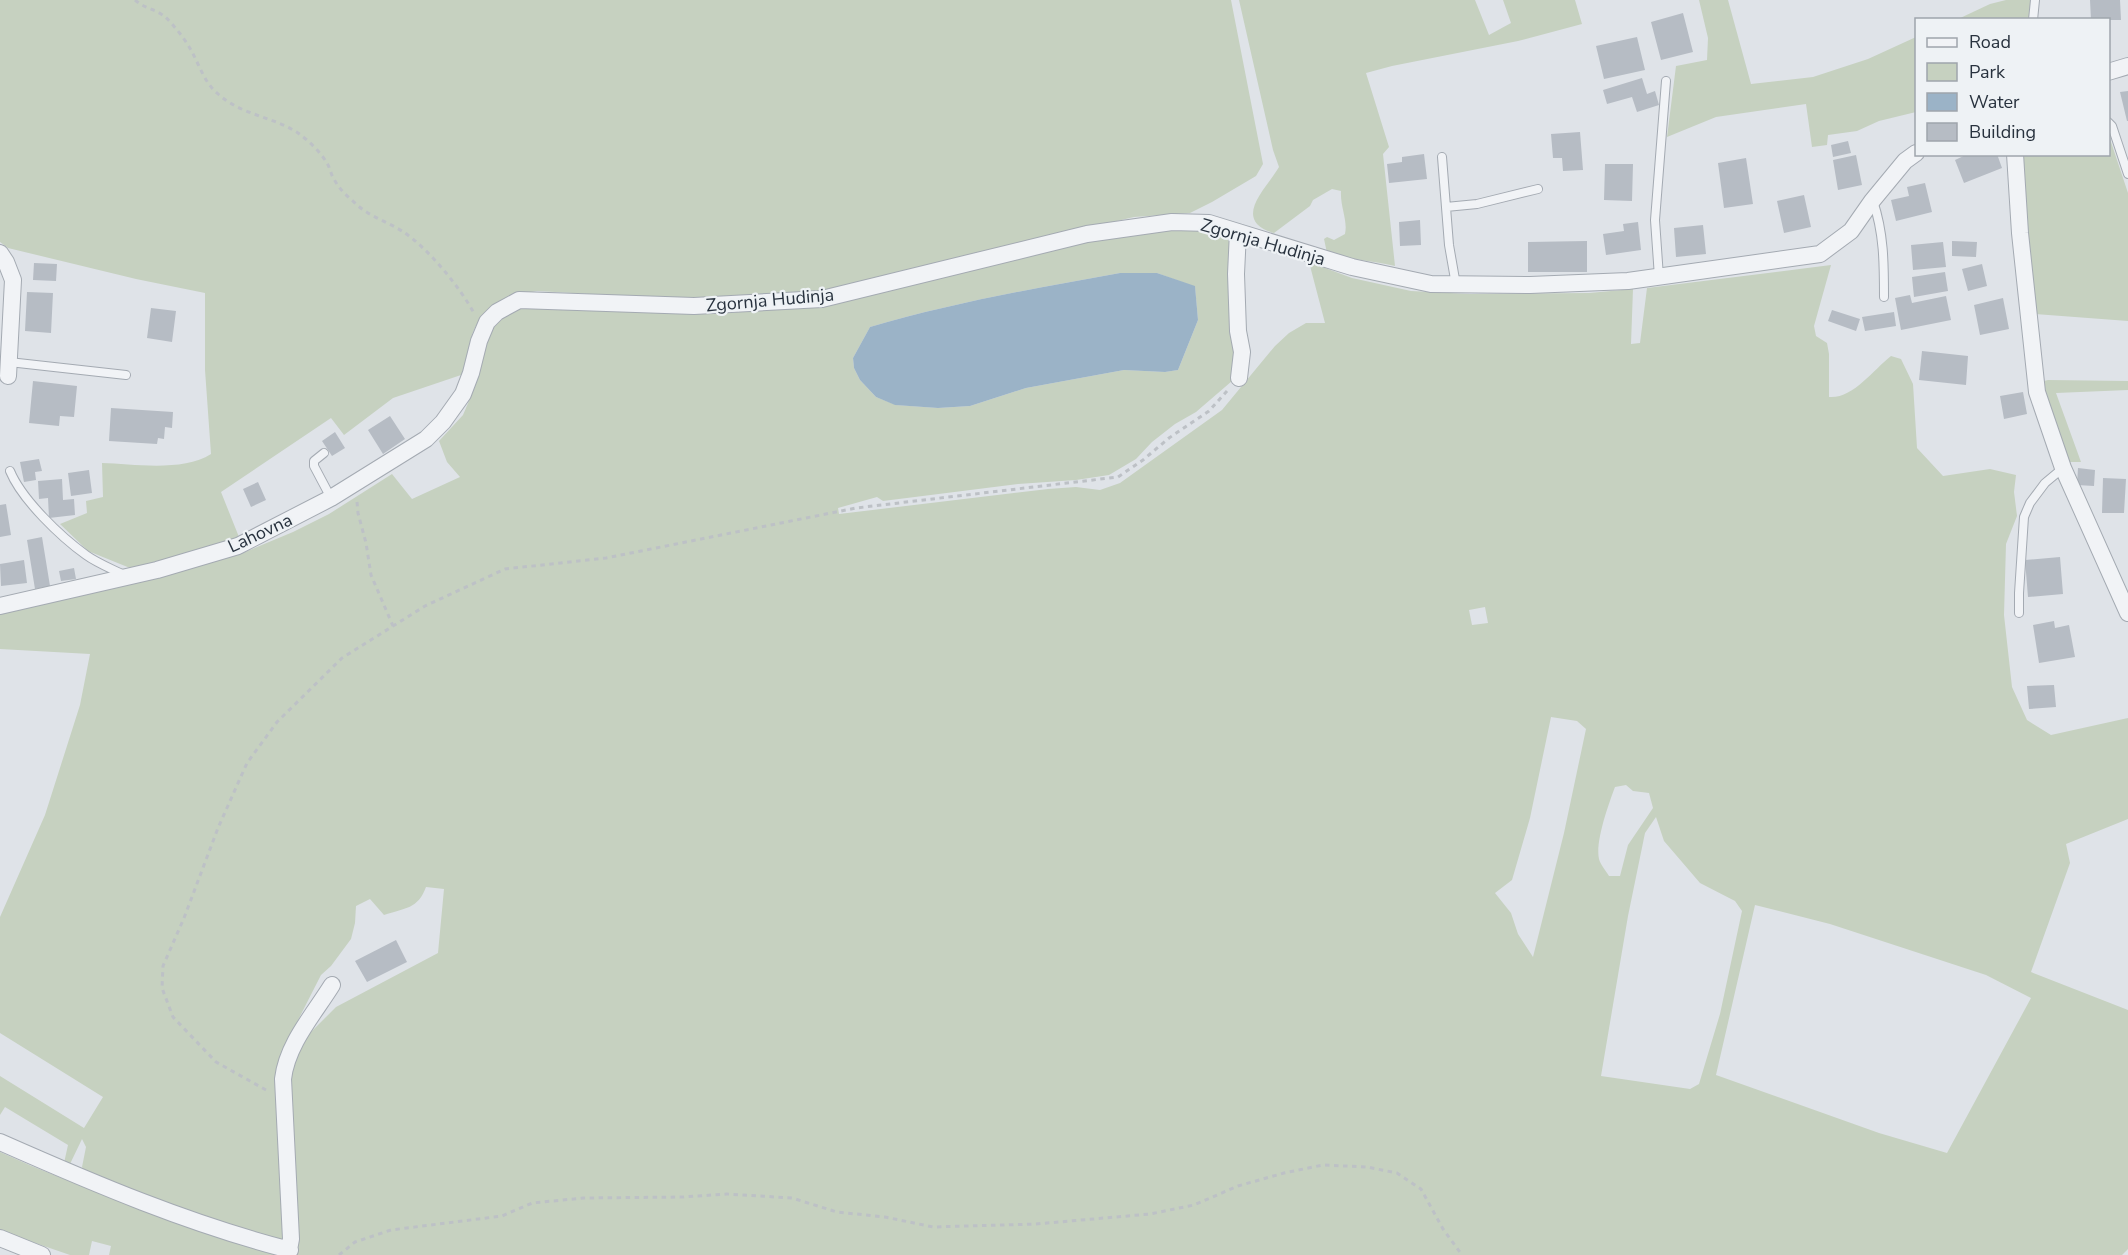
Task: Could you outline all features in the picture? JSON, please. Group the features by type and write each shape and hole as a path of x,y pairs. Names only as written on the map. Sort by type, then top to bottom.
{"street":[{"path":"2110,72 2128,66"},
{"name":"Zgornja Hudinja","path":"487,322 496,312 519,300 694,306 822,299 1087,234 1172,222 1209,223 1352,267 1431,284 1530,285 1628,281 1820,254 1851,231 1905,161 1915,154"},
{"path":"2015,156 2020,233 2037,392 2063,468 2128,613"},
{"path":"1238,232 1236,274 1238,331 1242,352 1239,378"},
{"path":"0,253 13,280 8,369"},
{"name":"Lahovna","path":"0,606 157,570 238,546 331,498 426,439 443,422 463,394 487,322"},
{"path":"0,1142 116,1193 289,1253 289,1200 283,1078 285,1065 292,1047 333,985"},
{"path":"0,1238 42,1255"}],"lane":[{"path":"2033,18 2035,0"},
{"path":"1659,277 1655,220 1666,81"},
{"path":"2110,123 2128,174"},
{"path":"1442,158 1449,245 1456,285"},
{"path":"1446,207 1477,204 1538,189"},
{"path":"1872,201 1880,222 1884,254 1884,297"},
{"path":"8,369 126,375"},
{"path":"324,453 314,461 314,466 331,498"},
{"path":"2019,613 2024,517 2030,503 2045,483 2063,468"},
{"path":"10,471 16,486 66,538 87,556 127,577"}],"path":[{"path":"135,0 143,6 158,10 171,22 191,50 202,73 215,92 234,106 265,116 300,134 320,154 332,177 351,200 372,216 389,222 406,234 426,252 450,280 476,318 487,322"},
{"path":"271,1093 216,1062 173,1017 162,988 163,966 218,828 247,763 277,722 342,658 425,606 505,569 627,554 856,508 1118,477 1209,411 1239,378"},
{"path":"363,478 357,502 358,513 371,574 393,626"},
{"path":"339,1255 355,1242 391,1230 502,1216 532,1203 584,1198 727,1194 792,1198 837,1212 885,1217 933,1227 1036,1224 1150,1214 1194,1205 1238,1186 1323,1165 1367,1167 1397,1173 1421,1189 1443,1229 1462,1255"}],"green space":[{"path":"0,0 1231,0 1263,164 1256,176 1190,213 1134,217 824,290 783,296 715,301 537,291 508,299 491,309 478,323 471,337 464,374 393,398 344,435 331,418 221,492 239,537 194,552 130,568 88,551 60,524 87,513 86,501 103,497 102,463 173,465 200,460 211,454 205,370 205,293 8,248 0,242"},
{"path":"1239,0 1475,0 1489,35 1511,23 1503,0 1575,0 1582,24 1518,41 1366,73 1389,147 1383,154 1395,266 1327,253 1324,239 1327,237 1334,240 1345,234 1346,224 1341,191 1332,189 1313,200 1310,206 1274,233 1261,227 1255,220 1253,212 1256,203 1279,167 1273,150"},
{"path":"1699,0 1728,0 1751,84 1813,77 1868,59 1915,37 1915,112 1879,121 1857,131 1828,135 1827,145 1812,147 1806,104 1716,117 1667,137 1676,66 1707,60 1708,38"},
{"path":"2006,0 2032,0 2031,18 1960,18 1990,4"},
{"path":"2110,139 2128,193 2128,321 2035,314 2022,156 2110,156"},
{"path":"1207,230 1228,240 1236,255 1232,296 1235,355 1232,381 1196,412 1175,424 1152,442 1136,459 1109,475 883,501 877,497 838,508 839,514 1048,489 1076,487 1100,490 1120,483 1222,410 1275,346 1289,333 1306,323 1325,323 1309,262 1352,278 1411,291 1470,294 1589,293 1633,289 1631,344 1640,343 1647,288 1831,265 1814,326 1816,336 1827,343 1829,397 1854,389 1891,356 1901,359 1913,384 1917,448 1943,476 1990,469 2016,475 2014,492 2017,516 2006,544 2004,615 2012,687 2027,720 2051,735 2128,718 2128,819 2066,844 2070,863 2031,972 2128,1010 2128,1249 2122,1255 294,1255 295,1193 287,1071 300,1043 336,1007 438,953 444,889 426,887 415,904 384,915 370,899 356,906 351,939 331,966 321,975 281,1059 278,1081 284,1190 284,1243 219,1225 117,1190 88,1177 82,1167 86,1147 82,1139 70,1164 64,1163 68,1145 5,1107 0,1115 0,1076 84,1128 103,1097 0,1033 0,917 45,815 80,705 90,654 0,649 0,614 140,582 238,555 329,514 392,474 412,499 460,477 447,462 439,441 463,415 474,389 486,340 494,326 507,313 523,305 543,304 716,314 831,303 1124,233","holes":["1120,273 1157,273 1195,287 1198,320 1178,370 1165,372 1124,370 1026,388 970,406 938,408 896,405 876,397 860,380 854,368 853,358 870,327 963,303","1485,607 1488,623 1472,625 1469,610","1551,717 1577,721 1586,729 1564,833 1533,957 1518,934 1511,913 1495,893 1512,880 1530,818","1626,785 1633,791 1649,793 1653,808 1628,845 1620,876 1609,876 1600,861 1598,852 1603,823 1615,787","1656,817 1664,841 1700,883 1735,901 1742,911 1720,1014 1699,1084 1690,1089 1601,1076 1628,916 1645,833","1755,905 1830,924 1986,975 2031,998 1947,1153 1879,1133 1716,1075"]},
{"path":"2048,380 2128,381 2128,390 2056,393 2081,462 2065,462 2040,382"},
{"path":"0,1152 103,1194 280,1255 109,1255 111,1246 92,1241 89,1255 70,1255 0,1231"}],"water":[{"path":"1120,273 1157,273 1195,286 1198,320 1178,370 1165,372 1124,370 1026,388 970,406 938,408 895,405 876,397 860,380 854,368 853,358 870,327 963,303"}],"building":[{"path":"2090,0 2120,0 2121,20 2091,18"},
{"path":"1683,13 1693,52 1661,60 1651,22"},
{"path":"1637,37 1645,70 1604,79 1596,46"},
{"path":"1642,78 1647,94 1655,91 1659,105 1637,112 1632,97 1607,104 1603,90"},
{"path":"2128,91 2128,121 2127,121 2120,92"},
{"path":"1580,132 1583,170 1563,171 1562,158 1553,158 1551,134"},
{"path":"1848,141 1851,153 1833,157 1831,145"},
{"path":"1424,154 1427,179 1389,183 1387,164 1402,162 1402,157"},
{"path":"1856,155 1862,185 1838,190 1833,160"},
{"path":"1964,156 1998,156 2002,168 1964,183 1955,160"},
{"path":"1746,158 1753,204 1724,208 1718,163"},
{"path":"1605,164 1633,164 1632,201 1604,200"},
{"path":"1925,183 1932,212 1896,221 1891,200 1909,196 1907,187"},
{"path":"1804,195 1811,227 1784,233 1777,201"},
{"path":"1420,220 1421,245 1400,246 1399,222"},
{"path":"1638,222 1641,250 1606,255 1603,234 1624,231 1623,224"},
{"path":"1703,225 1706,254 1676,257 1674,228"},
{"path":"1587,241 1587,272 1528,272 1528,242"},
{"path":"1952,241 1977,242 1976,257 1952,256"},
{"path":"1943,242 1946,267 1913,270 1911,245"},
{"path":"34,263 57,264 56,281 33,280"},
{"path":"1982,264 1987,286 1968,291 1962,269"},
{"path":"1945,272 1948,291 1914,297 1912,277"},
{"path":"27,292 53,293 51,333 25,331"},
{"path":"1910,295 1912,303 1946,296 1951,320 1901,330 1895,298"},
{"path":"2003,298 2009,329 1980,335 1974,305"},
{"path":"151,308 176,311 172,342 147,338"},
{"path":"1832,310 1860,319 1856,331 1828,321"},
{"path":"1894,312 1896,326 1865,331 1862,317"},
{"path":"1922,351 1968,356 1966,385 1919,380"},
{"path":"33,381 77,386 74,417 60,416 59,426 29,423"},
{"path":"2023,392 2027,414 2004,419 2000,396"},
{"path":"111,408 173,412 172,428 165,427 164,439 158,438 157,444 109,441"},
{"path":"390,416 405,439 383,454 368,430"},
{"path":"335,432 345,448 332,456 322,441"},
{"path":"39,459 42,471 35,472 36,480 24,482 20,462"},
{"path":"2078,468 2095,470 2094,486 2077,485"},
{"path":"89,470 92,493 71,496 68,473"},
{"path":"2103,478 2126,479 2124,513 2102,513"},
{"path":"62,479 63,500 74,499 75,515 49,518 48,498 39,499 38,481"},
{"path":"258,482 266,500 251,507 243,489"},
{"path":"6,504 11,535 0,537 0,505"},
{"path":"42,537 50,586 35,589 27,540"},
{"path":"2060,557 2063,594 2028,597 2025,560"},
{"path":"24,560 27,583 1,586 0,564"},
{"path":"74,568 76,579 61,581 59,571"},
{"path":"2054,621 2055,628 2069,625 2075,657 2039,663 2033,625"},
{"path":"2054,685 2056,707 2029,709 2027,686"},
{"path":"396,940 407,962 367,982 355,961"}]}
